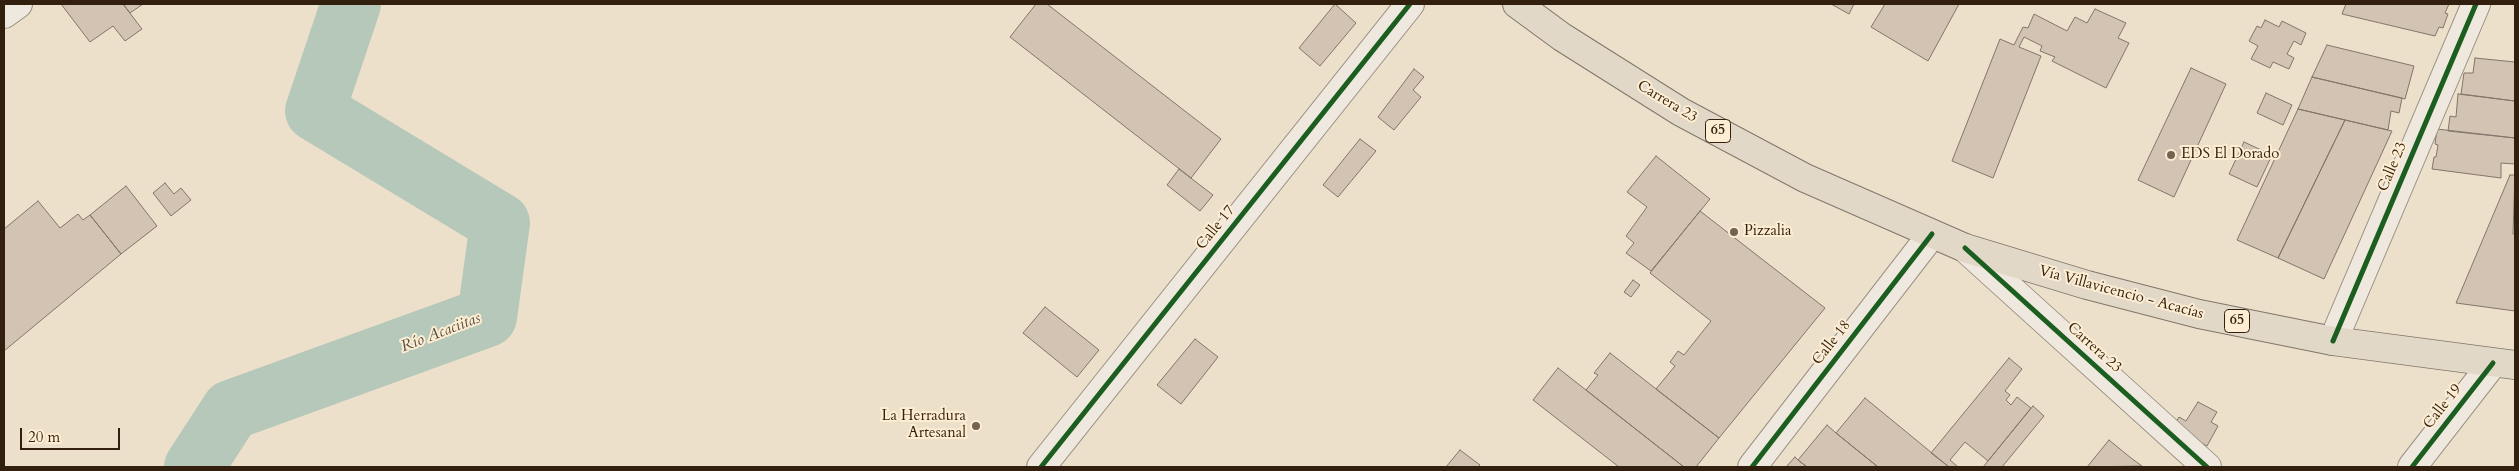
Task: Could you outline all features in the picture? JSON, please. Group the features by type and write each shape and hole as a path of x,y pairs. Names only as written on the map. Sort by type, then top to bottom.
{"main road":[{"name":"Carrera 23","path":"1518,4 1562,36 1682,112 1805,178 1966,248"},
{"name":"Vía Villavicencio - Acacías","path":"1966,248 2070,280 2180,309 2333,341 2504,364"}],"street":[{"path":"4,14 18,4"},
{"name":"Calle 17","path":"1040,467 1410,4"},
{"name":"Calle 23","path":"2333,341 2476,4"},
{"name":"Calle 18","path":"1752,467 1932,234"},
{"name":"Carrera 23","path":"1966,248 2207,467"},
{"name":"Calle 19","path":"2412,467 2504,364"}],"building":[{"path":"61,4 123,4 142,29 125,41 113,26 90,42"},
{"path":"123,4 143,4 130,13"},
{"path":"1036,4 1047,4 1221,139 1191,178 1010,37"},
{"path":"1335,4 1356,23 1320,66 1299,48"},
{"path":"1831,4 1854,4 1849,14"},
{"path":"1885,4 1959,4 1928,61 1871,27"},
{"path":"2346,4 2449,4 2445,13 2448,14 2443,28 2439,27 2435,36 2342,14"},
{"path":"2095,9 2126,23 2118,38 2129,43 2106,88 2052,61 2055,57 2040,51 2042,46 2024,37 2019,47 2041,56 1993,178 1952,161 2000,39 2014,45 2023,27 2028,28 2034,14 2067,31 2075,17 2087,23"},
{"path":"2265,20 2279,27 2282,21 2306,33 2301,45 2294,41 2287,54 2294,58 2289,69 2273,62 2270,68 2251,59 2258,46 2249,41 2257,26 2261,28"},
{"path":"2327,45 2414,66 2405,99 2312,77"},
{"path":"2475,58 2515,62 2515,101 2461,94 2464,73 2473,73"},
{"name":"EDS El Dorado","path":"2191,68 2226,84 2174,197 2138,180"},
{"path":"1414,69 1424,77 1413,90 1421,97 1394,130 1378,117"},
{"path":"2312,77 2402,98 2399,113 2391,111 2388,130 2298,109"},
{"path":"2266,93 2292,105 2283,125 2257,113"},
{"path":"2458,94 2515,101 2515,138 2448,131 2450,116 2456,117"},
{"path":"2298,109 2345,120 2278,258 2237,240"},
{"path":"2345,120 2392,131 2324,279 2278,258"},
{"path":"2437,129 2515,138 2515,164 2501,163 2501,178 2432,169 2438,145 2435,144"},
{"path":"1360,139 1376,151 1338,197 1323,185"},
{"path":"2244,142 2272,155 2257,187 2229,174"},
{"path":"1656,156 1710,199 1651,271 1626,253 1634,243 1626,236 1647,207 1627,192"},
{"path":"1179,169 1213,195 1200,211 1167,185"},
{"path":"2510,175 2515,175 2513,234 2515,234 2515,311 2456,303"},
{"path":"165,183 174,194 181,188 191,200 171,216 153,193"},
{"path":"126,186 157,226 121,254 90,215"},
{"path":"38,201 60,228 78,214 83,220 90,215 121,254 4,351 4,229"},
{"path":"1700,211 1825,308 1719,438 1656,389 1675,366 1670,362 1678,351 1684,355 1711,321 1650,273"},
{"path":"1633,280 1640,285 1631,297 1624,292"},
{"path":"1045,307 1099,350 1077,377 1023,333"},
{"path":"1195,339 1218,357 1181,404 1157,385"},
{"path":"1610,353 1719,438 1696,467 1684,467 1586,390 1598,375 1594,373"},
{"path":"2009,358 2022,369 2005,391 2010,395 2006,400 2011,405 2017,397 2031,408 1988,461 1965,442 1950,460 1958,467 1949,467 1931,453"},
{"path":"1558,368 1684,467 1619,467 1533,400"},
{"path":"1865,398 1949,467 1878,467 1836,433"},
{"path":"2198,402 2217,412 2211,422 2218,426 2207,446 2173,427 2179,417 2186,421"},
{"path":"2033,406 2044,416 2002,467 1983,467"},
{"path":"1827,425 1878,467 1807,467 1798,460"},
{"path":"2109,440 2131,458 2142,466 2087,467"},
{"path":"1460,450 1480,465 1478,467 1446,467"},
{"path":"1795,457 1798,460 1807,467 1786,467"}],"waterway":[{"name":"Río Acaciitas","path":"194,467 231,410 487,317 500,223 315,111 351,4"}],"cycle path":[{"path":"1041,467 1410,4"},
{"path":"2333,341 2476,4"},
{"path":"1752,467 1932,234"},
{"path":"1965,248 2207,467"},
{"path":"2412,467 2493,363"}],"place":[{"name":"EDS El Dorado","path":"2171,155"},
{"name":"Pizzalia","path":"1734,232"},
{"name":"La Herradura Artesanal","path":"976,426"}]}
